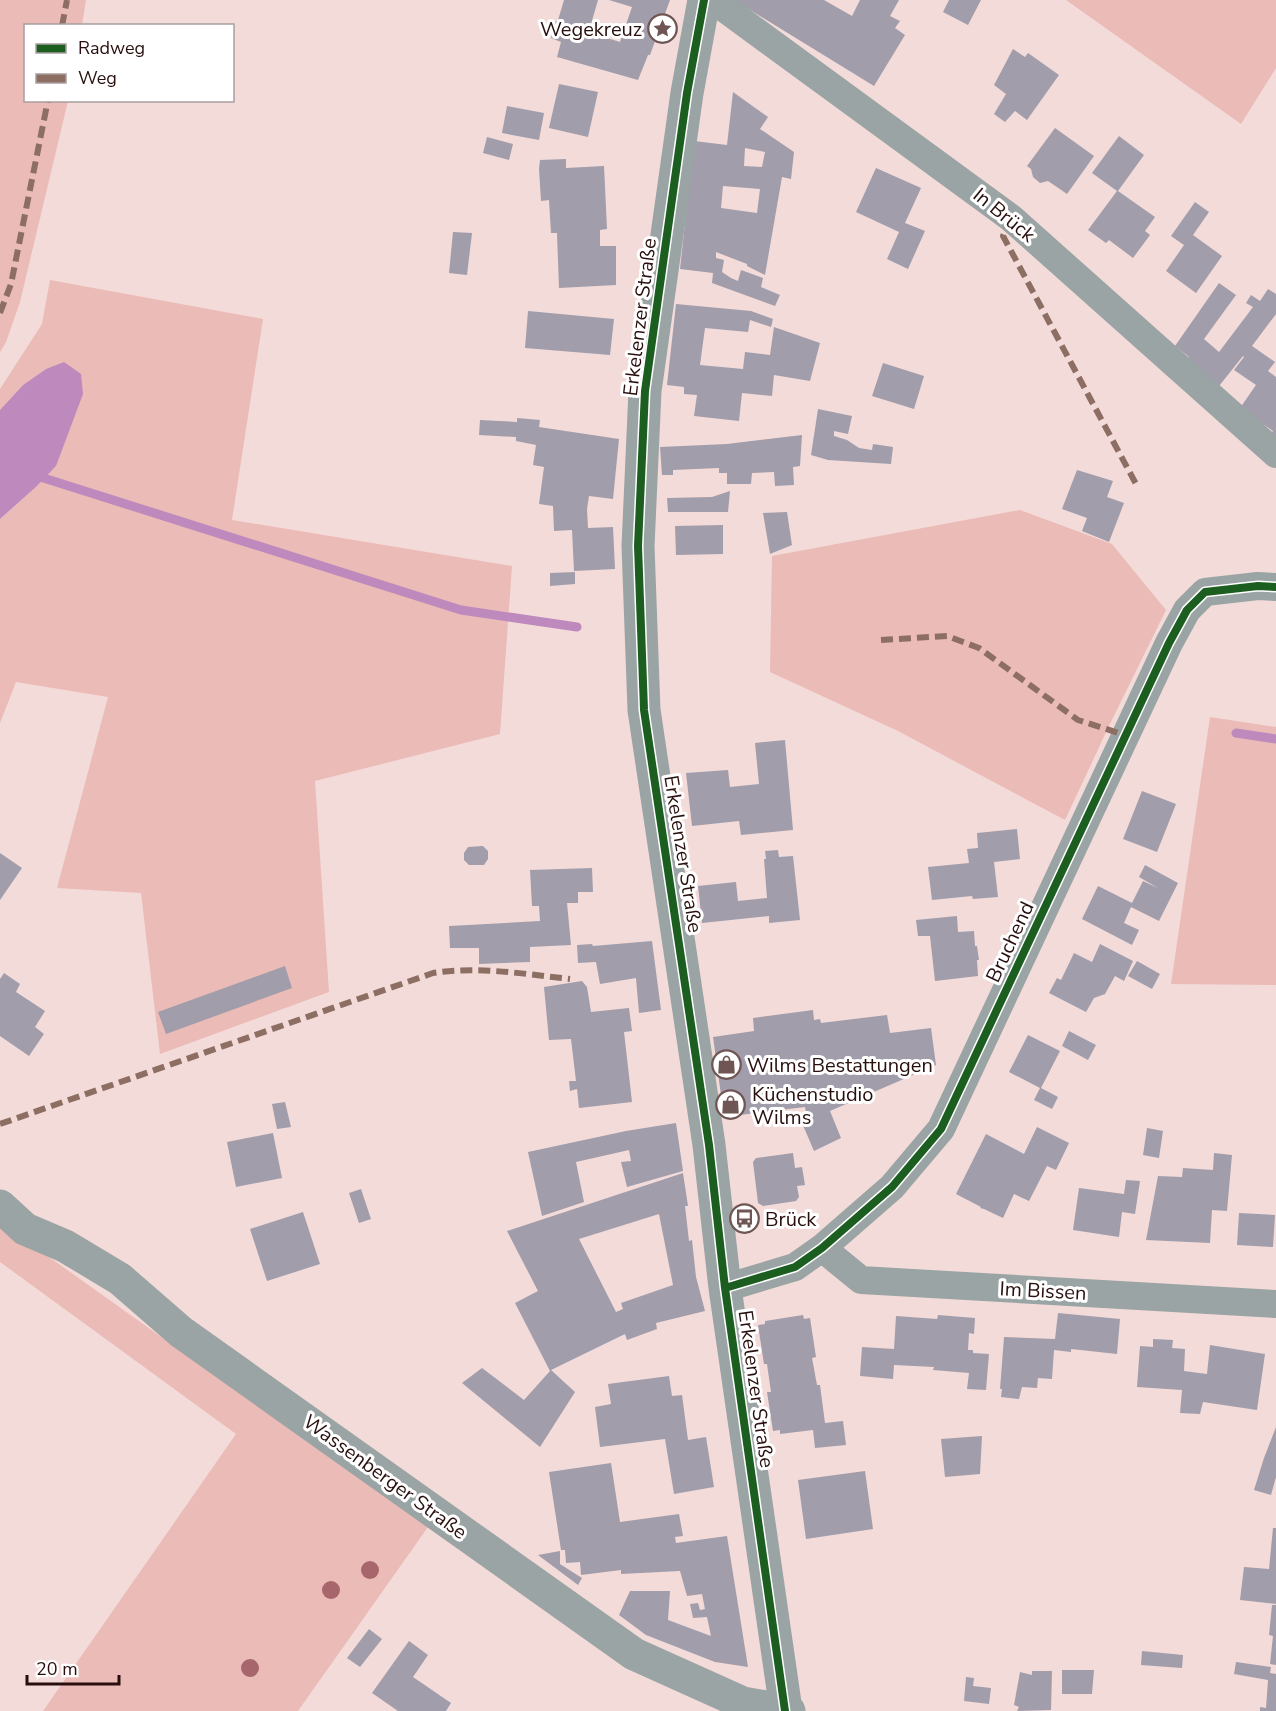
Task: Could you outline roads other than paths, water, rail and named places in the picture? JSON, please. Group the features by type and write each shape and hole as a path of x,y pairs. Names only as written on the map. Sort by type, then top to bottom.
{"street":[{"name":"Erkelenzer Straße","path":"704,0 687,93 645,391 638,546 644,710 709,1145 725,1288 787,1711"},
{"name":"In Brück","path":"713,0 1011,218 1276,454"},
{"name":"Bruchend","path":"725,1288 795,1267 822,1248 892,1187 941,1129 1159,663 1187,610 1205,592 1258,586 1276,587"},
{"name":"Wassenberger Straße","path":"0,1206 25,1229 65,1246 120,1279 181,1332 634,1654 743,1703 787,1711"},
{"name":"Im Bissen","path":"822,1248 861,1280 1276,1304"}],"waterway":[{"path":"34,475 461,610 577,627"},
{"path":"1236,733 1276,739"}],"place":[{"name":"Wegekreuz","path":"663,29"},
{"name":"Wilms Bestattungen","path":"726,1065"},
{"name":"Küchenstudio Wilms","path":"731,1105"},
{"name":"Brück","path":"744,1219"}]}
